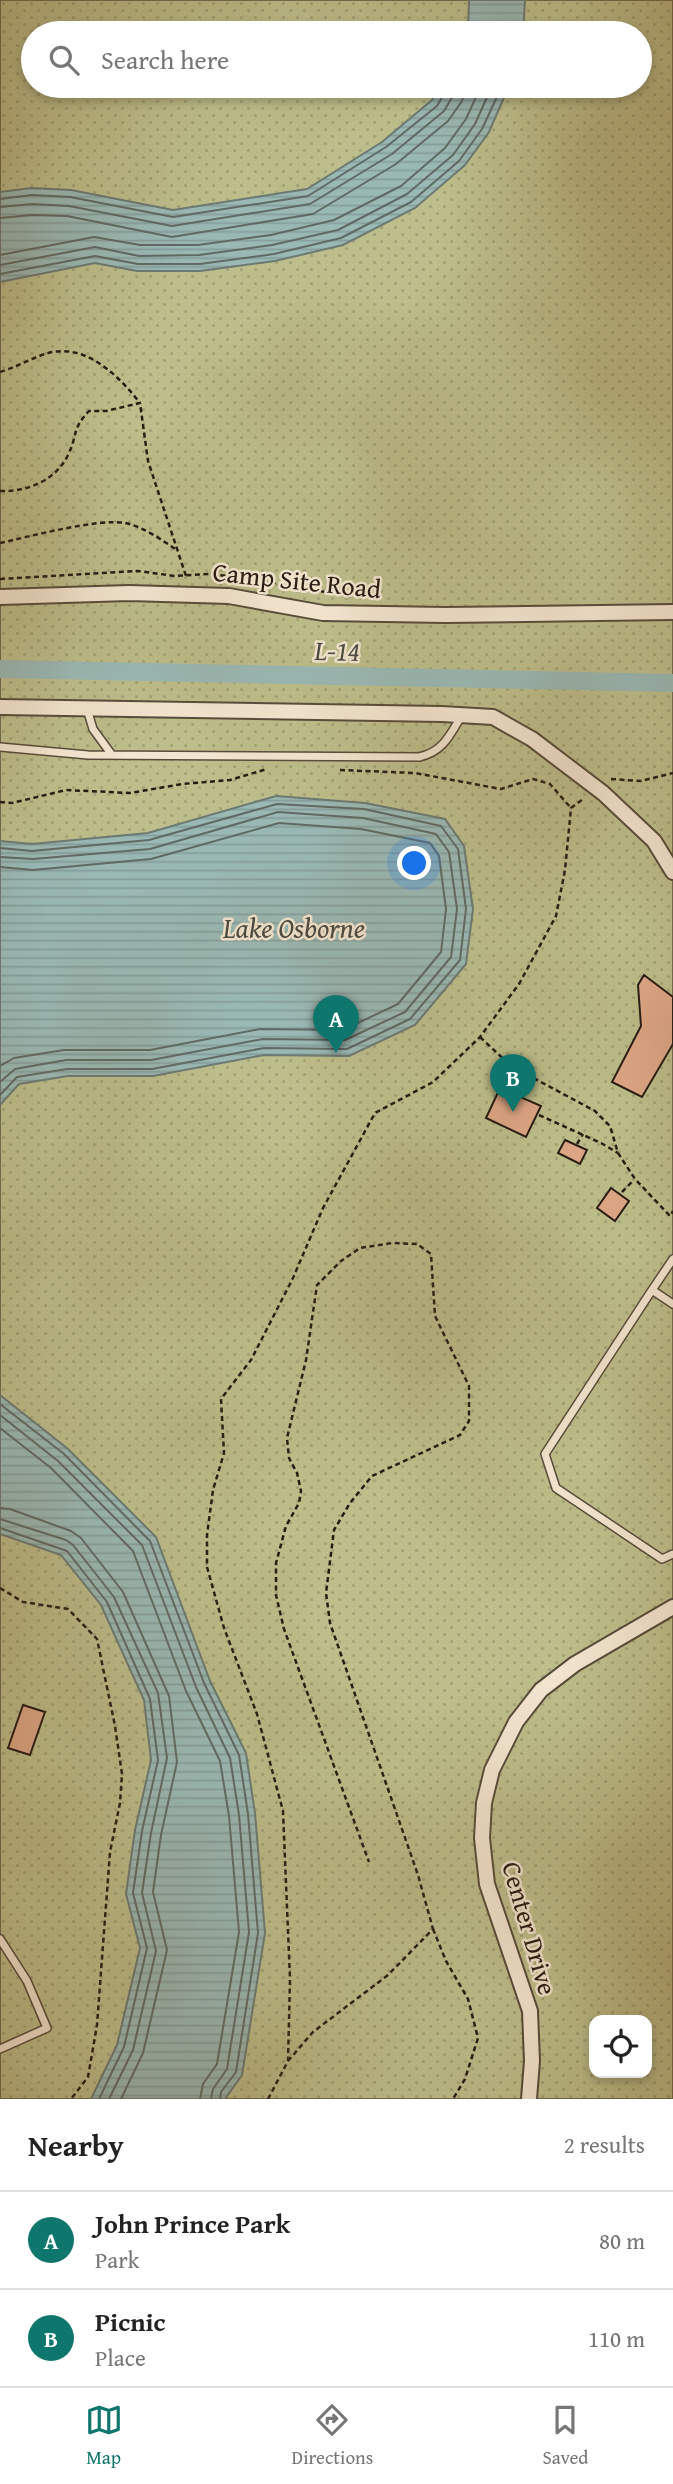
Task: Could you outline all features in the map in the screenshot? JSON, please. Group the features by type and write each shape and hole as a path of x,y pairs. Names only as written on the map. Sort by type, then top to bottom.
{"street":[{"name":"Camp Site Road","path":"0,597 129,593 229,596 323,613 445,615 673,612"},
{"path":"0,706 493,717 533,739 596,789 654,841 673,872"},
{"name":"Center Drive","path":"528,2099 532,2061 530,2011 487,1884 482,1838 484,1803 492,1770 516,1722 541,1690 575,1664 673,1607"}],"lane":[{"path":"87,708 93,729 112,755"},
{"path":"0,747 112,755 419,757 430,754 444,744 462,715"},
{"path":"673,1259 545,1454 556,1488 662,1559 673,1554"},
{"path":"652,1290 673,1304"},
{"path":"0,1938 27,1981 47,2028 0,2049"}],"path":[{"path":"0,372 47,353 76,351 98,363 125,384 140,403 148,461 186,576"},
{"path":"0,491 37,486 61,468 70,452 78,423 89,411 106,411 140,403"},
{"path":"0,543 94,525 124,523 155,536 178,551"},
{"path":"0,579 138,571 174,576 209,574 359,597"},
{"path":"0,802 12,803 66,790 130,793 182,784 230,780 274,767"},
{"path":"288,2061 290,1979 283,1811 257,1714 225,1628 207,1567 207,1535 213,1490 224,1453 221,1399 251,1360 293,1278 323,1208 375,1113 433,1083 480,1037 519,984 556,916 565,870 570,808 550,784 533,779 501,789 415,773 338,770"},
{"path":"570,808 608,779 641,781 673,772"},
{"path":"480,1037 511,1066 595,1111 610,1126 618,1153 635,1179 670,1216 673,1211"},
{"path":"539,1115 618,1153"},
{"path":"577,1144 583,1134"},
{"path":"622,1192 635,1179"},
{"path":"369,1862 284,1629 276,1595 276,1563 285,1526 299,1503 302,1491 289,1458 287,1438 306,1360 317,1285 341,1261 360,1248 391,1242 417,1244 431,1254 435,1316 469,1386 469,1421 460,1435 372,1476 349,1503 334,1530 326,1593 330,1623 418,1875 433,1929 446,1961 468,1999 478,2038 465,2079 453,2099"},
{"path":"0,1588 23,1602 68,1609 97,1639 107,1681 122,1774 120,1803 110,1852 96,2025 88,2077 71,2099"},
{"path":"269,2098 288,2061 313,2032 388,1975 433,1929"}],"green space":[{"path":"0,0 673,0 673,2099 0,2099"}],"water":[{"path":"469,0 525,0 524,21 468,21"},
{"path":"504,98 489,132 465,165 415,208 343,245 275,261 200,271 137,271 95,263 0,282 0,192 31,188 71,190 173,210 307,189 382,142 432,100"},
{"name":"Lake Osborne","path":"276,796 365,803 445,819 464,846 473,909 466,964 415,1025 349,1056 264,1055 153,1076 68,1076 19,1084 0,1105 0,841 32,844 148,833"},
{"path":"0,1395 68,1449 156,1537 210,1681 246,1753 255,1813 265,1933 242,2075 225,2099 91,2099 117,2045 140,1948 126,1894 135,1830 151,1760 144,1700 101,1605 61,1555 0,1534"}],"building":[{"path":"644,975 673,997 673,1044 642,1097 612,1082 641,1026 638,985"},
{"path":"500,1088 541,1106 526,1137 486,1118"},
{"path":"565,1140 587,1150 580,1164 558,1153"},
{"path":"611,1188 629,1201 615,1221 597,1208"},
{"path":"23,1705 45,1712 30,1755 8,1748"}],"waterway":[{"name":"L-14","path":"0,669 673,683"}],"place":[{"name":"John Prince Park","path":"336,1053"},
{"name":"Picnic","path":"513,1112"}]}
